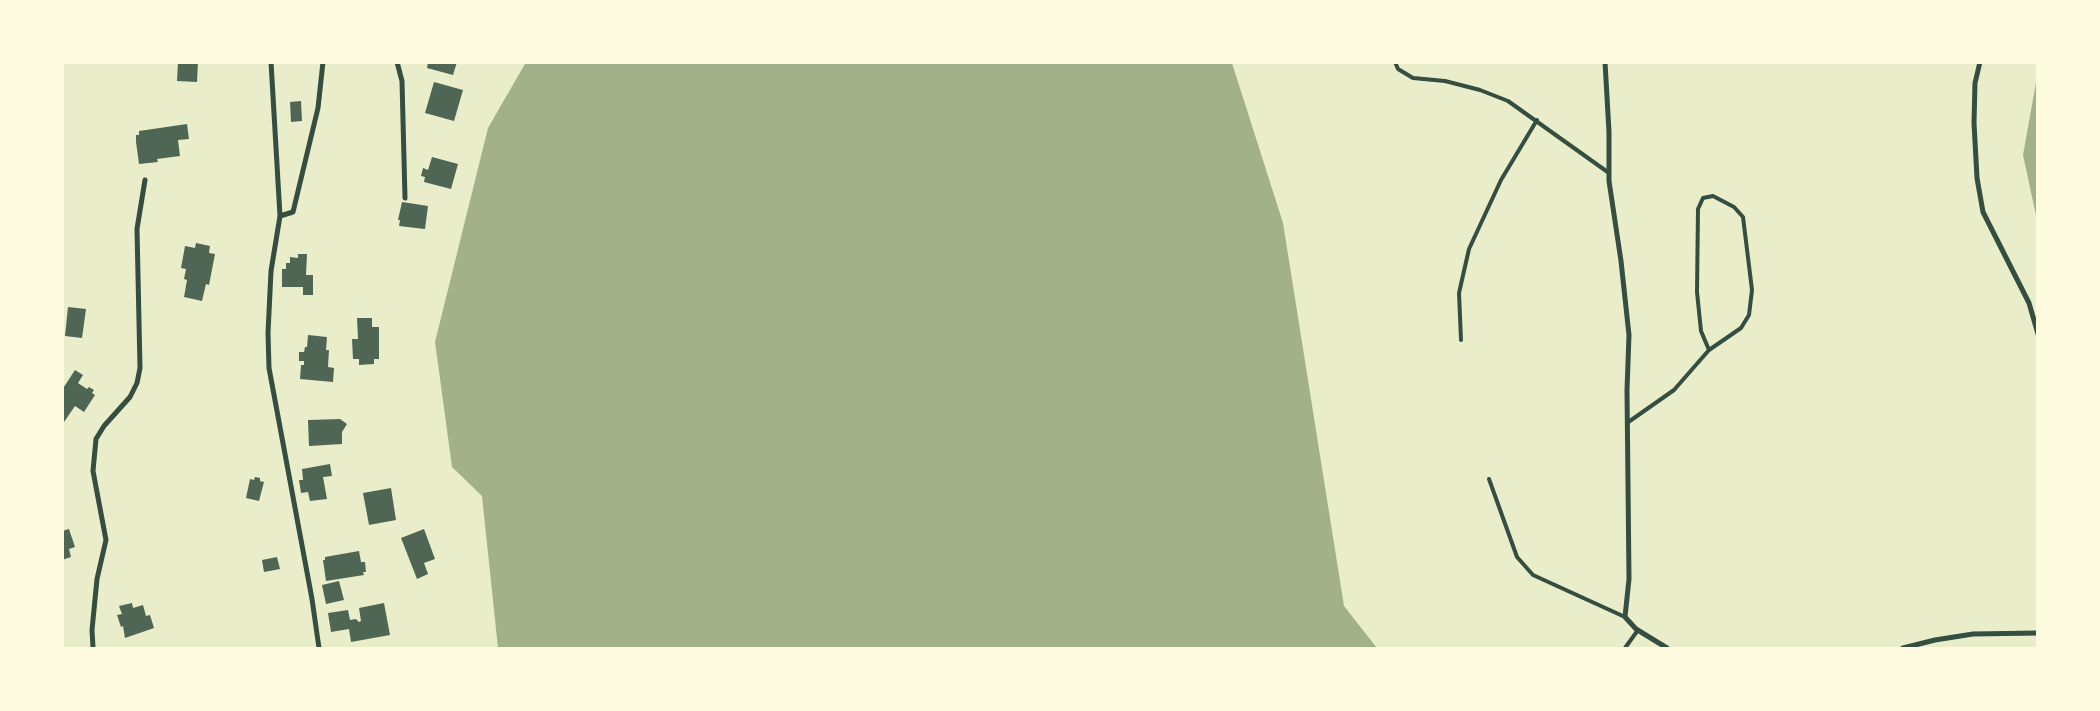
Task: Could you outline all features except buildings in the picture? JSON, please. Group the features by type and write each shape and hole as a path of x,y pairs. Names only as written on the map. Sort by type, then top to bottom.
{"street":[{"path":"271,62 280,216 271,271 268,333 269,368 312,599 319,648"},
{"path":"280,216 293,212 318,108 323,62"},
{"path":"396,62 402,81 405,198"},
{"path":"1605,62 1609,173 1629,335 1627,423 1629,580 1625,617 1638,630 1667,648"},
{"path":"1980,62 1975,83 1974,123 1977,178 1983,212 2029,303 2038,334"},
{"path":"93,648 92,630 97,578 106,540 93,471 96,439 104,426 130,397 137,383 140,368 137,229 145,180"},
{"path":"1904,648 1935,640 1972,634 2038,633"}],"lane":[{"path":"1395,62 1398,70 1413,78 1445,81 1480,90 1508,101 1609,173"},
{"path":"1461,340 1459,293 1469,248 1501,180 1537,120"},
{"path":"1627,423 1674,390 1709,350 1740,328 1749,315 1752,290 1743,217 1734,207 1713,196 1703,198 1698,209 1697,292 1701,330 1709,350"},
{"path":"1489,479 1517,557 1533,575 1625,617"},
{"path":"1625,648 1638,630"}],"shaded area":[{"path":"526,62 1232,63 1283,223 1344,606 1377,648 498,648 482,496 452,467 435,342 488,128"},
{"path":"2037,77 2037,220 2023,155"}]}
